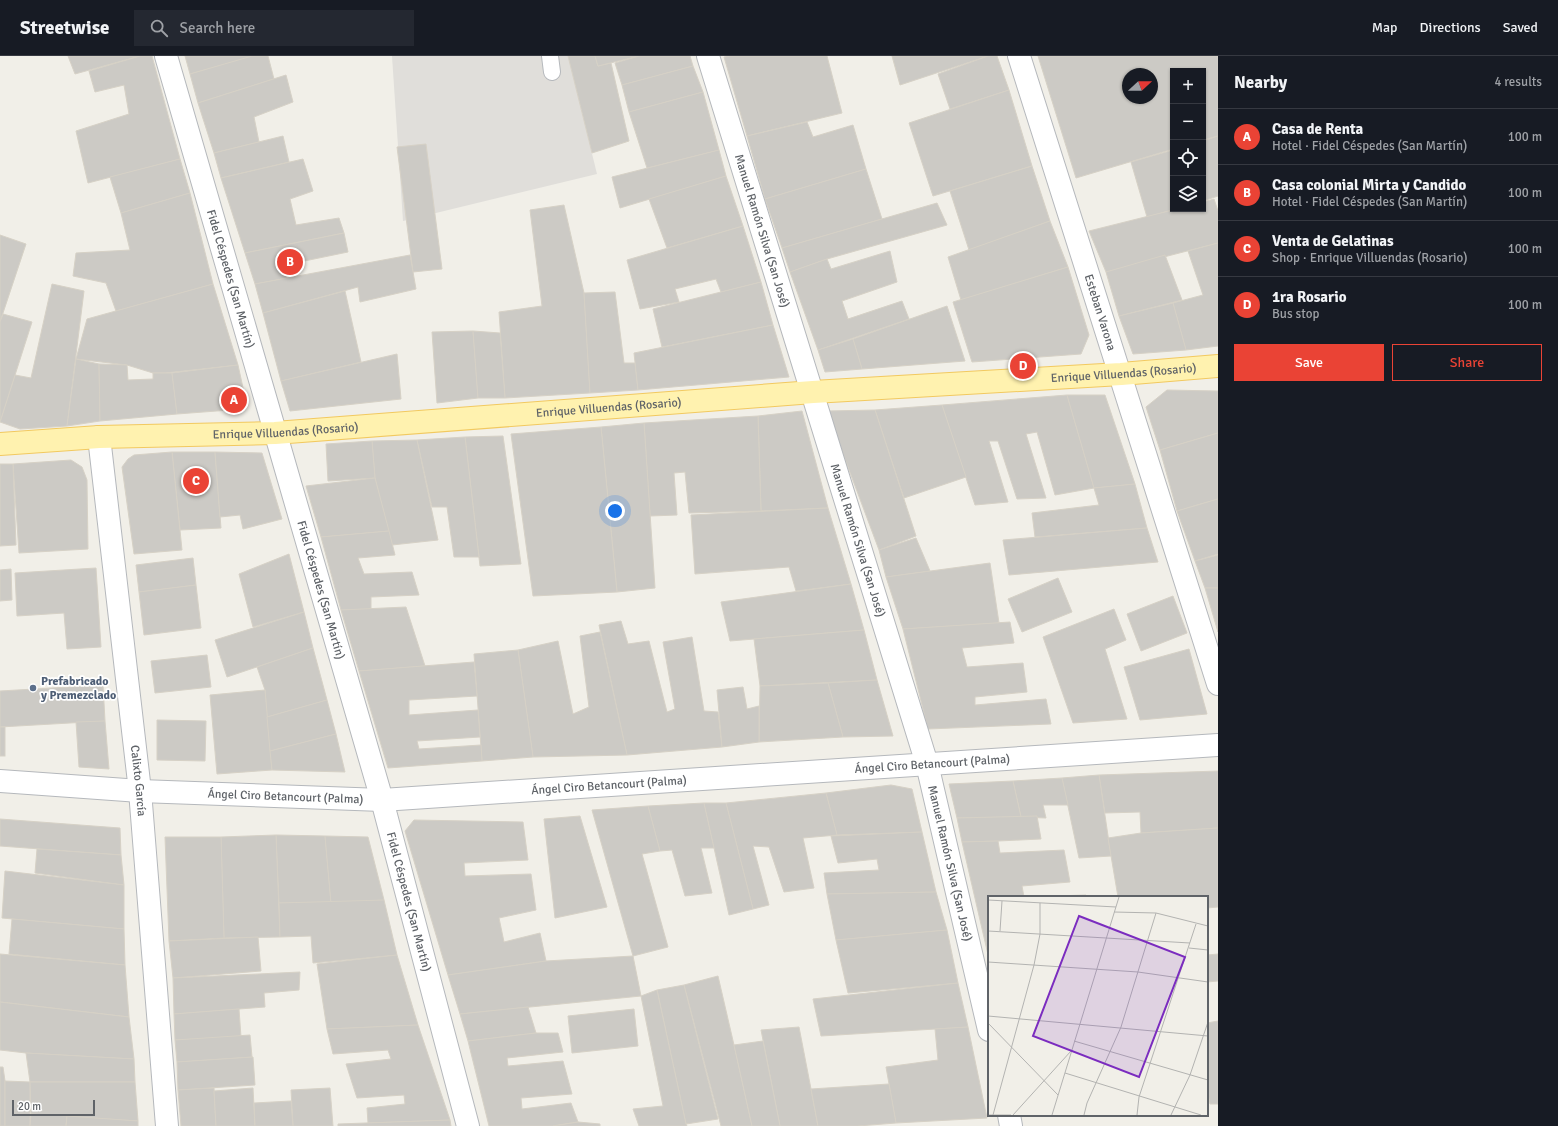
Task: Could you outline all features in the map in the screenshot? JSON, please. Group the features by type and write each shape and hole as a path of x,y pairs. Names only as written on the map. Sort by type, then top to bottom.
{"main road":[{"name":"Enrique Villuendas (Rosario)","path":"1,443 99,437 275,433 813,392 1121,374 1218,366"}],"street":[{"name":"Fidel Céspedes (San Martín)","path":"166,56 382,800 468,1126"},
{"name":"Manuel Ramón Silva (San José)","path":"708,56 927,764 988,1026"},
{"name":"Esteban Varona","path":"1020,56 1218,684"},
{"name":"Calixto García","path":"99,437 140,791 167,1126"},
{"name":"Ángel Ciro Betancourt (Palma)","path":"0,781 140,791 382,800 1218,745"},
{"path":"1009,1116 1011,1126"}],"lane":[{"path":"550,56 552,72"}],"shaded area":[{"path":"392,56 568,56 597,174 403,221"}],"building":[{"path":"68,56 140,56 75,74"},
{"path":"140,56 152,56 180,159 88,183 76,131 129,114 124,85 95,92 89,71"},
{"path":"185,56 255,56 190,74"},
{"path":"252,56 268,56 274,79 198,103 190,74"},
{"path":"568,56 595,56 598,66 611,63 629,141 592,153"},
{"path":"595,56 639,56 598,66"},
{"path":"639,56 690,56 693,66 622,85 615,63"},
{"path":"827,56 842,113 747,136 724,57"},
{"path":"892,56 988,56 900,85"},
{"path":"988,56 997,56 1009,90 950,109 938,74"},
{"path":"1038,56 1218,56 1218,136 1206,139 1206,68 1170,68 1170,150 1076,178"},
{"path":"693,66 703,92 629,112 622,85"},
{"path":"286,75 293,102 254,117 259,142 214,153 198,103"},
{"path":"1009,90 1032,166 933,196 909,123"},
{"path":"703,92 719,150 647,168 629,112"},
{"path":"807,122 813,137 853,125 866,169 765,199 747,136"},
{"path":"283,136 289,162 221,178 214,153"},
{"path":"1218,136 1218,196 1206,200 1206,176 1206,140"},
{"path":"426,144 442,269 413,272 397,147"},
{"path":"719,150 726,176 620,208 612,177"},
{"path":"1170,151 1170,210 1147,217 1131,162"},
{"path":"180,159 190,193 121,213 110,177"},
{"path":"303,159 313,191 290,199 296,225 339,218 344,233 245,253 221,178"},
{"path":"1032,166 1050,221 969,250 950,191"},
{"path":"866,169 882,219 782,248 765,199"},
{"path":"726,176 743,226 667,248 649,199"},
{"path":"190,193 213,284 116,311 106,283 73,276 76,253 130,250 121,213"},
{"path":"1214,199 1218,211 1218,243 1106,272 1089,231 1170,211 1170,212 1206,212 1206,201"},
{"path":"937,203 947,225 827,259 790,272 782,248"},
{"path":"564,205 584,293 590,393 505,398 499,312 542,306 530,210"},
{"path":"1050,221 1068,267 961,300 948,257"},
{"path":"743,226 761,282 721,292 716,279 675,289 679,302 640,309 627,260"},
{"path":"344,233 348,252 285,265 287,278 255,284 245,253"},
{"path":"0,235 26,244 0,322"},
{"path":"1218,243 1218,346 1186,350 1173,303 1203,295 1188,251"},
{"path":"890,251 897,282 842,301 848,319 902,301 909,319 818,350 790,272 827,259 831,269"},
{"path":"410,255 416,289 360,302 358,287 263,313 255,284"},
{"path":"1165,255 1182,300 1119,316 1106,272"},
{"path":"1068,267 1089,335 1081,354 972,362 953,302"},
{"path":"761,282 773,325 662,347 653,309"},
{"path":"52,284 84,291 67,426 20,429 0,422 15,375 31,378"},
{"path":"213,284 238,365 153,373 127,365 76,359 87,319"},
{"path":"345,291 361,362 281,381 263,313"},
{"path":"615,292 624,363 635,363 638,390 590,393 584,293"},
{"path":"1173,303 1186,350 1133,354 1119,316"},
{"path":"947,306 965,361 862,369 853,339"},
{"path":"3,314 32,322 0,422 0,322"},
{"path":"773,325 789,377 638,390 634,353"},
{"path":"473,331 478,398 437,403 432,332"},
{"path":"473,331 500,333 505,398 478,398"},
{"path":"853,339 862,369 825,372 818,350"},
{"path":"397,354 401,399 290,411 281,381"},
{"path":"76,359 99,364 100,421 67,426"},
{"path":"99,364 127,365 128,380 153,379 153,373 172,373 177,414 100,421"},
{"path":"238,365 247,406 243,409 177,414 172,373"},
{"path":"1167,390 1218,391 1218,433 1160,450 1146,407"},
{"path":"1067,395 1094,488 1055,495 1037,432 1026,434 1046,498 1017,499 998,441 989,441 1008,502 975,505 942,405"},
{"path":"1067,395 1105,395 1135,484 1094,488"},
{"path":"942,405 966,477 904,498 875,410"},
{"path":"875,410 916,536 879,550 827,411"},
{"path":"802,411 828,508 761,511 758,416"},
{"path":"758,416 761,511 689,513 685,472 674,473 677,515 650,516 644,423"},
{"path":"644,423 655,588 617,592 601,427"},
{"path":"601,427 617,592 533,596 511,434"},
{"path":"1218,433 1218,499 1177,511 1160,450"},
{"path":"503,436 521,564 480,566 465,437"},
{"path":"465,437 479,557 454,557 447,507 432,507 417,440"},
{"path":"417,440 438,540 392,545 375,478 372,441"},
{"path":"372,441 375,478 328,481 326,444"},
{"path":"172,452 215,452 221,528 180,530"},
{"path":"172,452 182,550 134,554 122,467 128,459 134,455"},
{"path":"215,452 262,453 282,519 243,529 240,515 220,517"},
{"path":"71,460 82,467 87,480 88,549 19,553 13,464"},
{"path":"0,464 13,464 16,545 0,546"},
{"path":"375,478 389,531 321,537 306,486"},
{"path":"1135,484 1147,528 1035,537 1032,513 1099,505 1094,488"},
{"path":"1218,499 1218,554 1195,561 1177,511"},
{"path":"828,508 851,584 796,591 789,567 695,574 691,515"},
{"path":"1147,528 1158,562 1009,575 1003,540"},
{"path":"389,531 395,555 358,558 364,574 412,572 419,595 371,597 371,609 341,610 321,537"},
{"path":"916,538 930,571 886,577 879,550"},
{"path":"289,554 304,612 253,627 239,574"},
{"path":"1218,555 1218,588 1205,588 1195,561"},
{"path":"193,558 196,585 139,592 136,565"},
{"path":"990,563 999,623 903,629 886,577"},
{"path":"96,568 101,647 67,649 64,613 17,616 15,573"},
{"path":"11,569 12,600 0,601 0,570"},
{"path":"1058,578 1072,612 1022,632 1008,599"},
{"path":"851,584 864,630 730,641 721,602"},
{"path":"196,585 201,628 144,635 139,592"},
{"path":"1205,588 1218,588 1218,632"},
{"path":"1173,596 1187,633 1141,651 1127,614"},
{"path":"406,607 425,666 359,671 341,610"},
{"path":"1114,609 1126,640 1105,649 1127,719 1073,723 1043,637"},
{"path":"304,612 313,648 227,677 215,640"},
{"path":"621,621 628,644 649,641 667,712 675,709 663,642 692,637 704,711 718,712 722,747 627,755 599,625"},
{"path":"1010,622 1014,643 962,648 967,667 1023,663 1027,692 975,697 975,705 1046,699 1051,724 928,729 903,629"},
{"path":"864,630 877,680 760,686 754,639"},
{"path":"600,632 627,755 533,757 518,650 558,641 573,714 589,707 580,636"},
{"path":"313,648 327,700 267,717 265,690 257,667"},
{"path":"1189,649 1207,714 1140,720 1124,667"},
{"path":"518,650 533,757 482,761 474,654"},
{"path":"207,655 211,687 155,693 151,661"},
{"path":"474,662 477,696 409,700 409,715 478,710 480,737 417,741 419,749 481,745 482,761 388,768 359,671"},
{"path":"877,680 893,736 843,737 828,683"},
{"path":"828,683 843,737 759,742 760,686"},
{"path":"103,685 105,721 0,727 0,691"},
{"path":"743,687 747,709 759,706 759,742 722,747 717,690"},
{"path":"265,690 272,770 217,774 210,695"},
{"path":"327,700 336,734 270,751 267,717"},
{"path":"157,720 206,721 205,761 157,760"},
{"path":"105,721 109,769 79,767 76,722"},
{"path":"0,727 5,727 5,756 0,756"},
{"path":"336,734 345,772 272,770 270,751"},
{"path":"1218,771 1218,828 1141,833 1140,812 1105,813 1099,775"},
{"path":"1099,775 1111,856 1079,858 1062,778"},
{"path":"1062,778 1068,805 1043,805 1046,818 1021,817 1013,781"},
{"path":"1013,781 1021,817 957,818 949,784"},
{"path":"891,785 912,789 922,832 837,835 826,793"},
{"path":"826,793 837,835 803,838 814,888 784,892 769,847 753,846 769,905 753,909 726,803"},
{"path":"704,803 714,848 701,848 712,893 685,896 672,850 660,851 648,806"},
{"path":"704,803 726,803 753,909 729,915"},
{"path":"648,806 660,851 642,854 668,947 633,956 592,810"},
{"path":"580,816 607,907 555,918 544,819"},
{"path":"1037,816 1041,839 962,842 957,818"},
{"path":"0,819 120,828 121,855 0,846"},
{"path":"414,820 523,822 528,860 464,863 465,876 531,874 536,910 499,918 504,942 540,933 546,961 448,975 405,831"},
{"path":"1218,828 1218,907 1208,908 1208,896 1118,896 1108,838 1141,833"},
{"path":"922,832 936,892 827,894 824,873 879,870 877,859 838,863 831,836"},
{"path":"276,835 325,836 331,903 279,903"},
{"path":"276,835 280,937 224,938 221,837"},
{"path":"325,836 368,837 384,900 331,903"},
{"path":"165,837 221,837 224,938 169,941"},
{"path":"998,841 1000,853 1064,850 1070,882 1022,886 1024,896 988,896 988,955 962,842"},
{"path":"37,849 121,855 124,885 35,873"},
{"path":"5,871 124,885 124,929 2,918"},
{"path":"936,892 947,930 836,940 827,894"},
{"path":"1086,895 1086,896 1055,896"},
{"path":"384,900 397,955 313,963 311,936 280,937 279,903"},
{"path":"12,919 124,929 125,965 9,954"},
{"path":"947,930 958,983 848,993 836,940"},
{"path":"258,937 261,971 173,978 169,941"},
{"path":"0,954 125,965 129,1017 0,1002"},
{"path":"1218,954 1218,981 1208,982 1208,955"},
{"path":"397,955 418,1025 327,1029 317,964"},
{"path":"633,956 641,996 460,1014 448,975 546,961"},
{"path":"300,972 299,990 264,993 265,1007 174,1014 173,978"},
{"path":"718,976 752,1126 721,1126 684,985"},
{"path":"958,983 968,1027 821,1036 813,999"},
{"path":"684,985 718,1119 686,1124 657,990"},
{"path":"657,990 687,1126 639,1126 633,1109 663,1106 641,996"},
{"path":"0,1002 129,1017 134,1059 26,1053 0,1050"},
{"path":"528,1007 536,1033 468,1041 460,1014"},
{"path":"239,1009 241,1037 175,1040 174,1014"},
{"path":"634,1009 638,1046 572,1053 568,1016"},
{"path":"1218,1021 1218,1104 1210,1104 1208,1093 1208,1023"},
{"path":"418,1025 450,1120 368,1123 367,1108 405,1104 404,1095 357,1098 346,1064 391,1059 388,1050 333,1054 327,1029"},
{"path":"799,1027 818,1126 780,1126 761,1030"},
{"path":"968,1027 987,1118 896,1123 886,1067 938,1060 935,1029"},
{"path":"536,1033 558,1033 563,1052 507,1058 508,1066 563,1061 572,1094 521,1098 522,1109 571,1103 578,1122 553,1126 489,1126 468,1041"},
{"path":"250,1035 252,1057 177,1062 175,1040"},
{"path":"763,1041 780,1126 752,1126 734,1045"},
{"path":"26,1053 134,1059 135,1082 30,1082"},
{"path":"253,1057 255,1085 178,1090 177,1062"},
{"path":"0,1067 3,1067 5,1081 5,1126 0,1126"},
{"path":"5,1081 30,1082 30,1126 5,1126"},
{"path":"30,1082 135,1082 138,1121 31,1114"},
{"path":"889,1084 896,1123 858,1126 818,1126 811,1089"},
{"path":"214,1088 216,1126 181,1126 178,1090"},
{"path":"253,1088 255,1126 216,1126 214,1091"},
{"path":"330,1088 333,1126 293,1126 291,1090"},
{"path":"291,1101 293,1126 255,1126 254,1103"},
{"path":"31,1114 67,1116 66,1126 30,1126"},
{"path":"67,1116 138,1121 138,1126 66,1126"},
{"path":"450,1120 451,1126 338,1126 338,1124"},
{"path":"578,1122 600,1124 600,1126 553,1126"}],"place":[{"name":"Casa colonial Mirta y Candido","path":"290,262"},
{"name":"1ra Rosario","path":"1023,366"},
{"name":"Casa de Renta","path":"234,400"},
{"name":"Venta de Gelatinas","path":"196,481"},
{"name":"Prefabricado y Premezclado","path":"33,688"}]}
